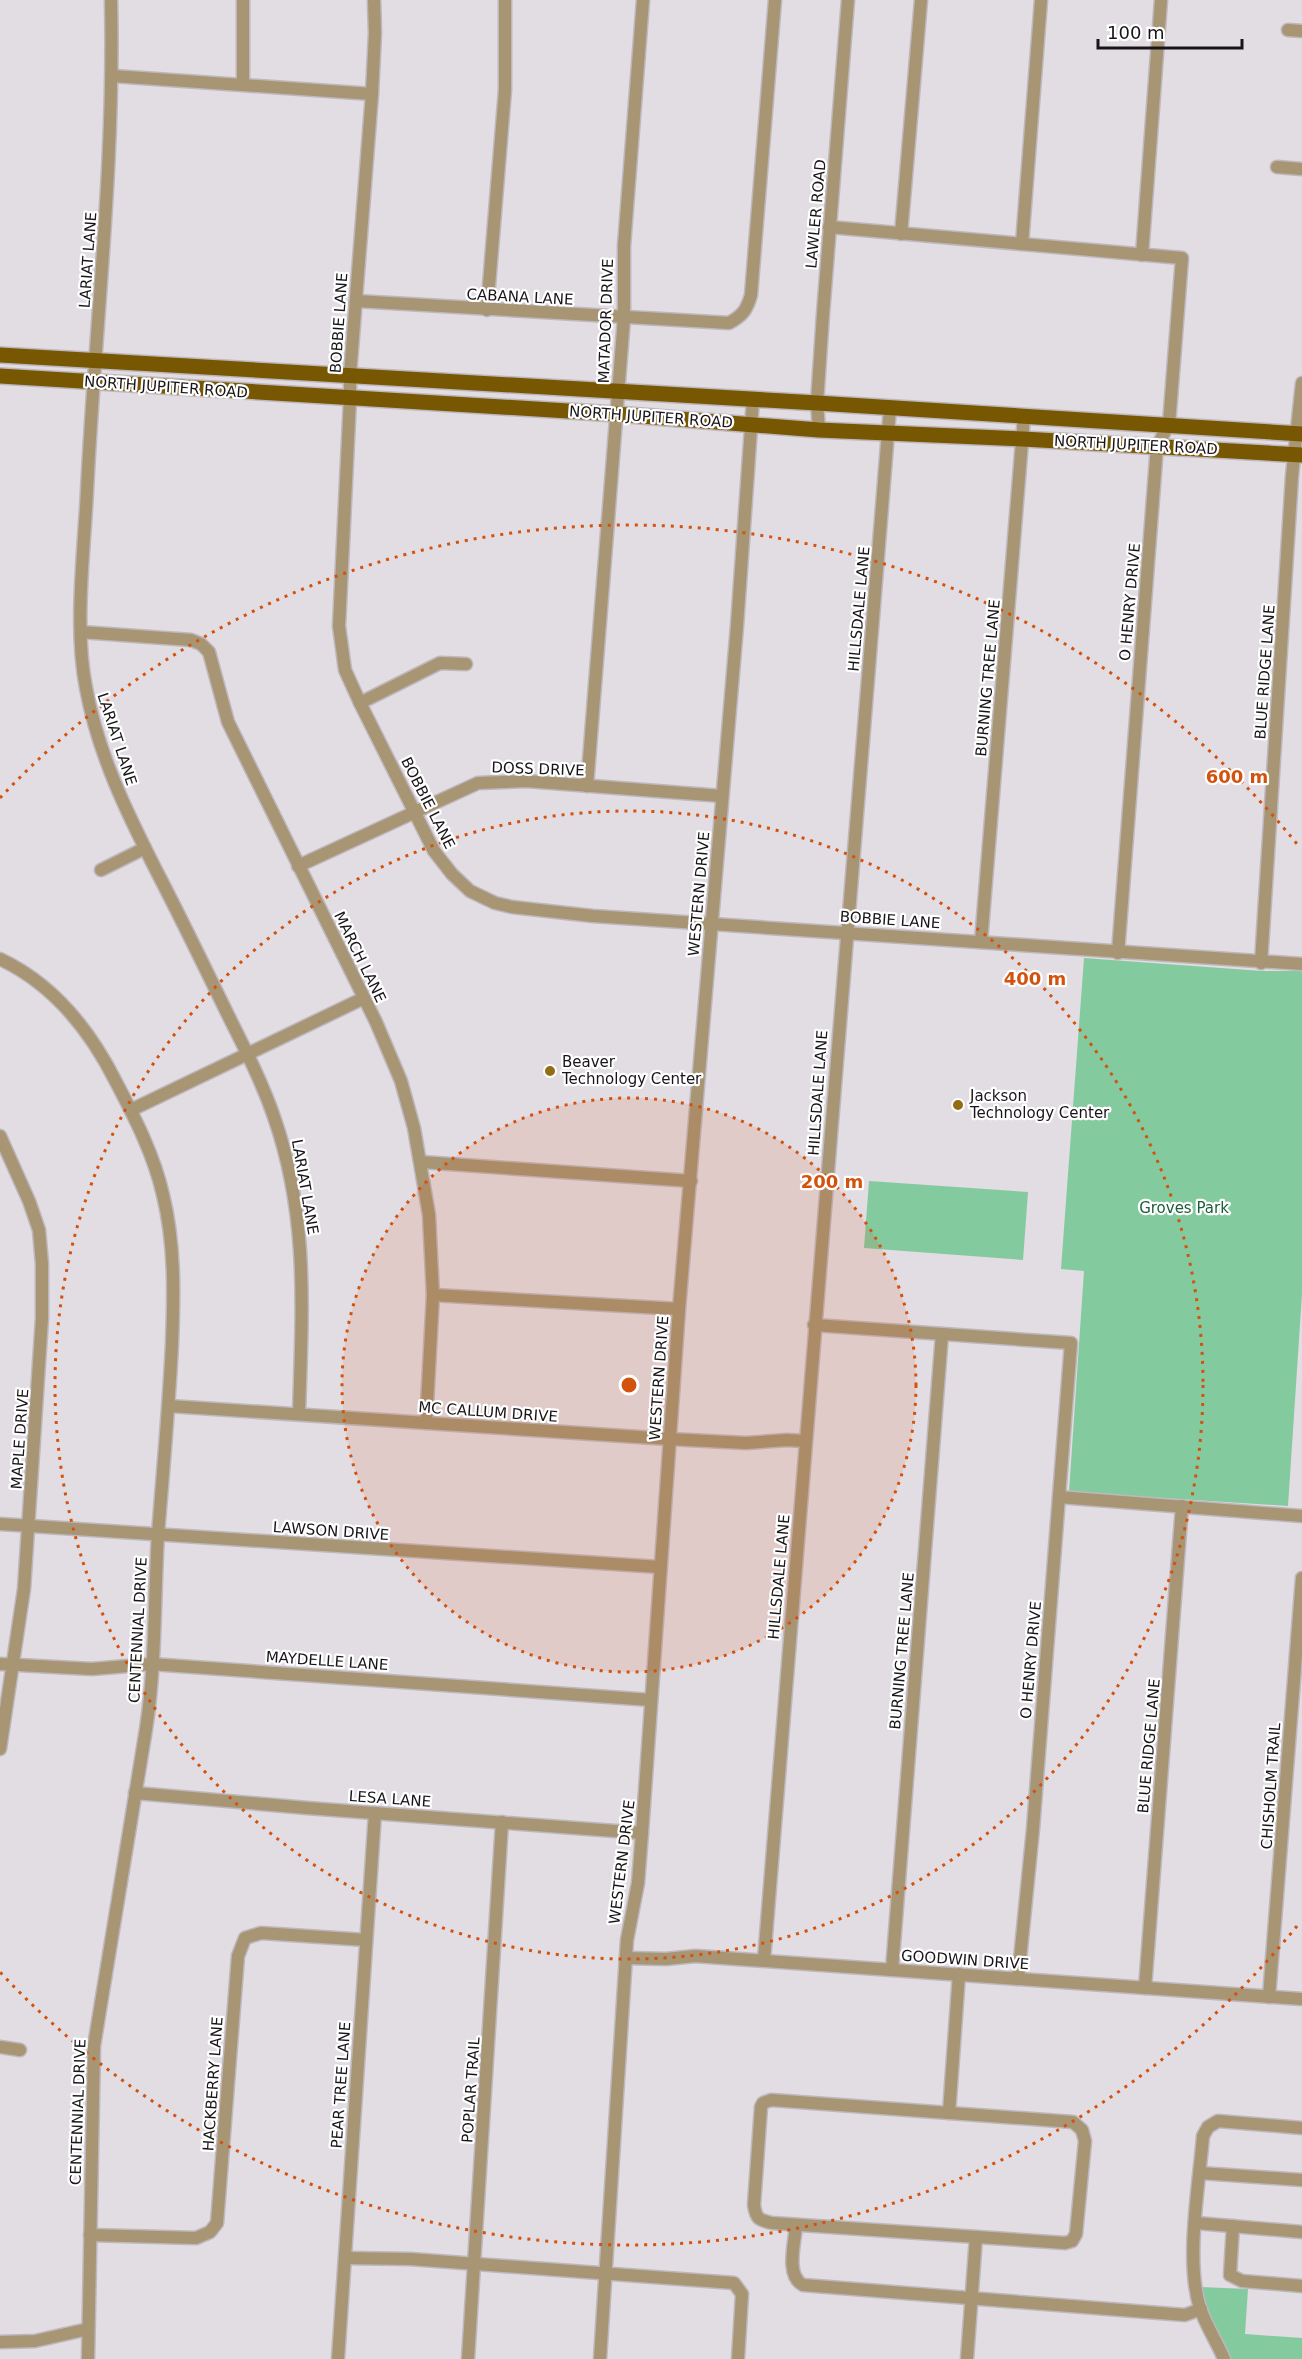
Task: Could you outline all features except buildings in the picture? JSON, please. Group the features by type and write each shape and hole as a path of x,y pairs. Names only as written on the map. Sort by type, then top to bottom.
{"main road":[{"name":"NORTH JUPITER ROAD","path":"0,355 1168,424 1300,434"},
{"name":"NORTH JUPITER ROAD","path":"0,376 616,414 819,430 1298,455"}],"street":[{"name":"LARIAT LANE","path":"111,0 113,76 81,632 85,684 105,761 126,811 247,1054 276,1124 297,1212 303,1278 298,1414"},
{"path":"243,0 243,84"},
{"name":"BOBBIE LANE","path":"374,0 372,94 350,375 339,626 345,670 360,703 434,851 452,874 470,891 495,903 593,916 1302,964"},
{"path":"487,310 505,90 505,0"},
{"name":"MATADOR DRIVE","path":"587,786 624,318 624,246 642,0"},
{"name":"CABANA LANE","path":"356,301 729,323 741,316 748,307 751,295 775,0"},
{"name":"LAWLER ROAD","path":"819,430 817,403 848,0"},
{"path":"901,234 921,0"},
{"path":"1022,244 1041,0"},
{"path":"829,227 1142,255 1161,0"},
{"path":"1288,30 1302,31"},
{"path":"113,76 372,94"},
{"path":"1277,167 1302,169"},
{"name":"O HENRY DRIVE","path":"1118,953 1157,446 1168,424 1182,258 1142,255"},
{"name":"BLUE RIDGE LANE","path":"1261,963 1302,383"},
{"name":"WESTERN DRIVE","path":"600,2359 627,1940 638,1883 679,1309 737,626 753,399"},
{"name":"HILLSDALE LANE","path":"764,1960 890,408"},
{"name":"BURNING TREE LANE","path":"981,942 1024,417"},
{"name":"MARCH LANE","path":"81,632 191,640 201,644 209,652 228,722 364,998 401,1081 421,1162 429,1215 433,1295 426,1423"},
{"path":"360,703 440,663 466,664"},
{"name":"DOSS DRIVE","path":"298,866 478,783 526,781 722,796"},
{"path":"101,870 145,848"},
{"name":"CENTENNIAL DRIVE","path":"0,959 31,976 59,1000 78,1021 103,1056 153,1159 164,1196 174,1270 169,1406 158,1535 152,1683 94,2046 87,2359"},
{"path":"131,1110 364,998"},
{"name":"MAPLE DRIVE","path":"0,1136 29,1201 39,1230 42,1264 42,1318 24,1589 0,1749"},
{"path":"421,1162 691,1180"},
{"path":"433,1295 679,1309"},
{"path":"814,1325 942,1334"},
{"name":"O HENRY DRIVE","path":"942,1334 1071,1343 1018,1979"},
{"name":"BURNING TREE LANE","path":"892,1970 942,1334"},
{"name":"MC CALLUM DRIVE","path":"169,1406 669,1439 746,1443 805,1441"},
{"path":"1059,1497 1302,1516"},
{"name":"BLUE RIDGE LANE","path":"1145,1988 1182,1506"},
{"name":"LAWSON DRIVE","path":"0,1524 660,1567"},
{"name":"CHISHOLM TRAIL","path":"1269,1997 1302,1578"},
{"name":"MAYDELLE LANE","path":"0,1664 92,1669 151,1664 651,1700"},
{"name":"LESA LANE","path":"135,1793 642,1833"},
{"name":"PEAR TREE LANE","path":"338,2359 375,1813"},
{"name":"POPLAR TRAIL","path":"468,2359 502,1822"},
{"name":"HACKBERRY LANE","path":"90,2235 196,2238 210,2232 217,2223 238,1956 245,1938 261,1933 366,1940"},
{"name":"GOODWIN DRIVE","path":"627,1958 666,1959 695,1956 764,1960 1302,1999"},
{"path":"949,2113 959,1974"},
{"path":"0,2047 20,2050"},
{"path":"771,2100 1073,2122 1082,2130 1085,2141 1076,2234 1072,2241 1065,2243 796,2224 772,2223 760,2220 756,2216 754,2205 763,2103 771,2100"},
{"path":"1224,2359 1200,2309 1196,2283 1196,2223 1203,2136 1208,2127 1218,2121 1302,2128"},
{"path":"1200,2173 1302,2180"},
{"path":"1196,2223 1302,2232"},
{"path":"796,2224 792,2273 796,2281 803,2285 1185,2315 1200,2309"},
{"path":"1233,2226 1230,2275 1242,2281 1302,2286"},
{"path":"968,2359 976,2237"},
{"path":"345,2258 411,2259 734,2283 742,2294 738,2359"},
{"path":"0,2342 35,2341 88,2329"}],"green space":[{"name":"Groves Park","path":"1084,958 1262,971 1302,971 1302,1294 1288,1506 1069,1492 1084,1271 1061,1269"},
{"path":"869,1181 1028,1192 1023,1260 864,1248"},
{"path":"1200,2287 1248,2289 1245,2334 1302,2338 1302,2359 1230,2359 1206,2308"}],"place":[{"name":"Beaver Technology Center","path":"550,1071"},
{"name":"Jackson Technology Center","path":"958,1105"}]}
